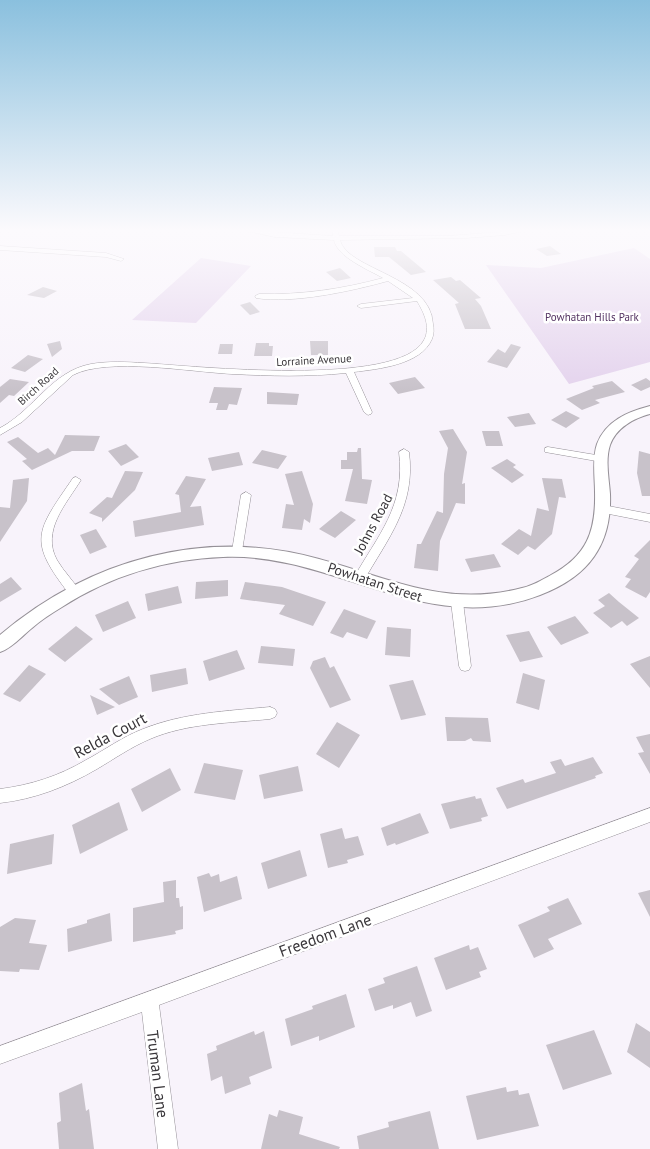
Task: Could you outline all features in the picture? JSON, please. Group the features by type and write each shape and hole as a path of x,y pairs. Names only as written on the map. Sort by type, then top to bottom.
{"street":[{"path":"259,296 281,296 361,284"},
{"name":"Lorraine Avenue","path":"96,366 135,366 294,374 349,371 399,360 422,347 430,336 430,324 419,299 400,284"},
{"path":"361,306 419,299"},
{"name":"Birch Road","path":"0,432 27,412 68,375 81,369 96,366"},
{"path":"349,371 368,412"},
{"name":"Powhatan Street","path":"0,645 29,620 74,592 122,571 149,562 194,554 237,551 274,554 299,559 417,597 457,602 518,596 556,581 584,558 594,545 602,523 603,446 608,434 615,426 629,416 650,410"},
{"path":"548,450 602,458"},
{"name":"Johns Road","path":"359,579 399,510 404,497 407,467 404,452"},
{"path":"74,592 55,569 49,556 46,540 48,525 76,480"},
{"path":"237,551 246,495"},
{"path":"603,509 650,518"},
{"path":"457,602 465,666"},
{"name":"Relda Court","path":"0,796 16,795 40,789 63,780 134,739 154,730 174,725 270,713"},
{"name":"Freedom Lane","path":"0,1055 650,815"},
{"name":"Truman Lane","path":"149,1000 168,1149"}],"green space":[{"path":"172,284 234,284 196,323 132,320"},
{"name":"Powhatan Hills Park","path":"499,284 650,284 650,362 569,384"}],"building":[{"path":"437,284 464,284 481,298 475,299 481,306 491,329 465,329 455,304 459,303"},
{"path":"43,287 57,291 44,298 27,295"},
{"path":"250,302 260,312 250,315 240,305"},
{"path":"60,341 62,349 52,357 47,344"},
{"path":"310,341 328,341 328,355 311,355"},
{"path":"256,343 269,343 269,346 273,346 272,356 254,356"},
{"path":"220,344 233,344 232,354 218,354"},
{"path":"511,344 521,347 507,368 487,362 498,349 505,353"},
{"path":"28,355 43,359 25,372 11,368"},
{"path":"415,377 425,388 398,394 389,383"},
{"path":"646,378 650,381 650,387 641,391 631,385"},
{"path":"10,379 29,382 14,396 9,395 0,403 0,387"},
{"path":"612,381 625,392 595,400 600,403 582,410 566,399 594,388 592,386"},
{"path":"214,387 242,388 237,405 229,404 227,410 216,410 218,403 209,403"},
{"path":"267,392 299,394 297,405 267,404"},
{"path":"566,411 580,418 566,428 551,420"},
{"path":"529,413 536,424 515,427 507,417"},
{"path":"453,429 467,452 462,484 465,483 465,504 456,503 440,541 438,571 414,568 417,544 421,544 437,511 443,513 444,474 448,448 439,431"},
{"path":"482,431 499,431 503,446 486,446"},
{"path":"65,435 100,436 94,451 72,451 32,470 22,461 27,459 7,442 18,437 38,453 48,448 55,455"},
{"path":"126,444 139,457 121,466 108,451"},
{"path":"358,448 361,448 362,479 372,480 367,504 345,501 353,469 341,469 341,460 347,460 347,452 357,452"},
{"path":"262,450 287,456 278,469 252,463"},
{"path":"639,451 650,454 650,496 642,496 637,473"},
{"path":"239,452 243,465 212,471 208,458"},
{"path":"507,459 516,465 513,467 524,475 512,483 491,468"},
{"path":"125,471 143,472 135,490 102,522 102,518 89,513 107,497 112,498"},
{"path":"302,471 313,504 310,523 304,519 302,530 282,528 286,504 294,505 285,474"},
{"path":"186,476 206,479 190,507 201,506 204,525 135,537 133,521 181,512 179,495 175,494"},
{"path":"29,478 27,501 0,542 0,507 10,508 13,480"},
{"path":"542,478 562,479 566,498 559,497 552,534 535,550 528,546 518,555 501,544 519,529 531,536 537,508 549,511"},
{"path":"341,511 356,520 335,538 319,529"},
{"path":"96,529 107,547 90,554 80,535"},
{"path":"650,540 650,592 646,598 625,587 631,579 625,577 639,559 634,556"},
{"path":"494,554 501,567 471,572 465,559"},
{"path":"11,577 22,589 0,602 0,584"},
{"path":"228,580 228,596 195,599 196,582"},
{"path":"245,582 282,587 326,602 313,626 279,614 285,605 240,599"},
{"path":"178,586 182,603 148,611 145,594"},
{"path":"609,593 639,618 627,626 622,621 611,628 593,613 605,606 598,600"},
{"path":"128,601 136,618 103,632 95,615"},
{"path":"344,609 376,621 367,639 347,632 343,638 330,633"},
{"path":"575,616 589,633 561,645 547,627"},
{"path":"76,626 93,639 65,662 48,649"},
{"path":"387,627 411,629 410,657 385,655"},
{"path":"529,631 543,657 520,662 506,635"},
{"path":"261,646 295,649 293,666 258,663"},
{"path":"237,650 245,669 209,681 203,661"},
{"path":"650,656 650,688 630,664"},
{"path":"325,657 330,668 334,666 351,700 330,708 310,668 313,661"},
{"path":"29,665 46,674 20,702 3,694"},
{"path":"186,668 188,684 152,692 150,675"},
{"path":"523,673 545,680 539,710 516,703"},
{"path":"129,676 138,697 119,705 99,689"},
{"path":"413,680 426,715 401,720 389,685"},
{"path":"90,695 115,707 97,715"},
{"path":"445,717 488,718 491,742 473,741 471,738 465,741 447,741"},
{"path":"337,722 360,735 339,768 316,754"},
{"path":"650,734 650,774 638,753 644,752 636,737"},
{"path":"593,757 603,773 595,776 596,778 507,809 496,788 523,779 525,783 556,773 550,762 561,759 565,766"},
{"path":"204,763 243,770 235,800 194,793"},
{"path":"298,766 303,791 264,799 259,775"},
{"path":"170,768 181,790 142,812 131,789"},
{"path":"475,796 476,799 481,798 488,816 481,818 482,821 450,829 441,804"},
{"path":"119,802 128,830 80,854 72,825"},
{"path":"420,813 429,833 396,845 395,843 387,846 381,828"},
{"path":"342,828 345,839 358,836 364,855 347,860 348,863 328,868 320,834"},
{"path":"54,834 52,864 7,874 10,844"},
{"path":"300,850 307,876 268,889 261,863"},
{"path":"209,873 211,877 219,874 220,882 237,876 242,899 204,912 197,877"},
{"path":"176,880 176,898 179,898 180,907 183,906 183,929 175,931 176,934 133,942 133,908 164,902 163,882"},
{"path":"650,890 650,917 638,893"},
{"path":"568,898 582,924 548,939 554,949 534,958 518,925 550,911 547,907"},
{"path":"110,913 112,941 68,952 67,929"},
{"path":"15,918 36,920 29,943 47,945 39,970 0,971 0,927"},
{"path":"469,945 470,950 478,947 487,969 479,972 481,977 446,990 434,958"},
{"path":"417,966 432,1011 416,1017 411,1002 393,1009 393,1005 375,1011 368,989 385,983 383,978"},
{"path":"346,994 355,1027 319,1041 319,1036 291,1046 285,1019 313,1009 312,1006"},
{"path":"636,1023 650,1032 650,1068 627,1052"},
{"path":"594,1030 612,1074 563,1090 546,1045"},
{"path":"254,1031 255,1035 264,1031 272,1068 249,1077 251,1084 225,1094 222,1076 211,1081 207,1054 217,1050 216,1046"},
{"path":"82,1083 86,1111 89,1109 94,1149 59,1149 57,1123 61,1121 59,1093"},
{"path":"506,1087 507,1092 518,1090 519,1095 529,1093 539,1126 477,1140 466,1096"},
{"path":"279,1110 303,1117 299,1134 340,1147 339,1149 261,1149 269,1114 277,1117"},
{"path":"430,1111 439,1149 359,1149 357,1136 389,1127 388,1122"}]}
